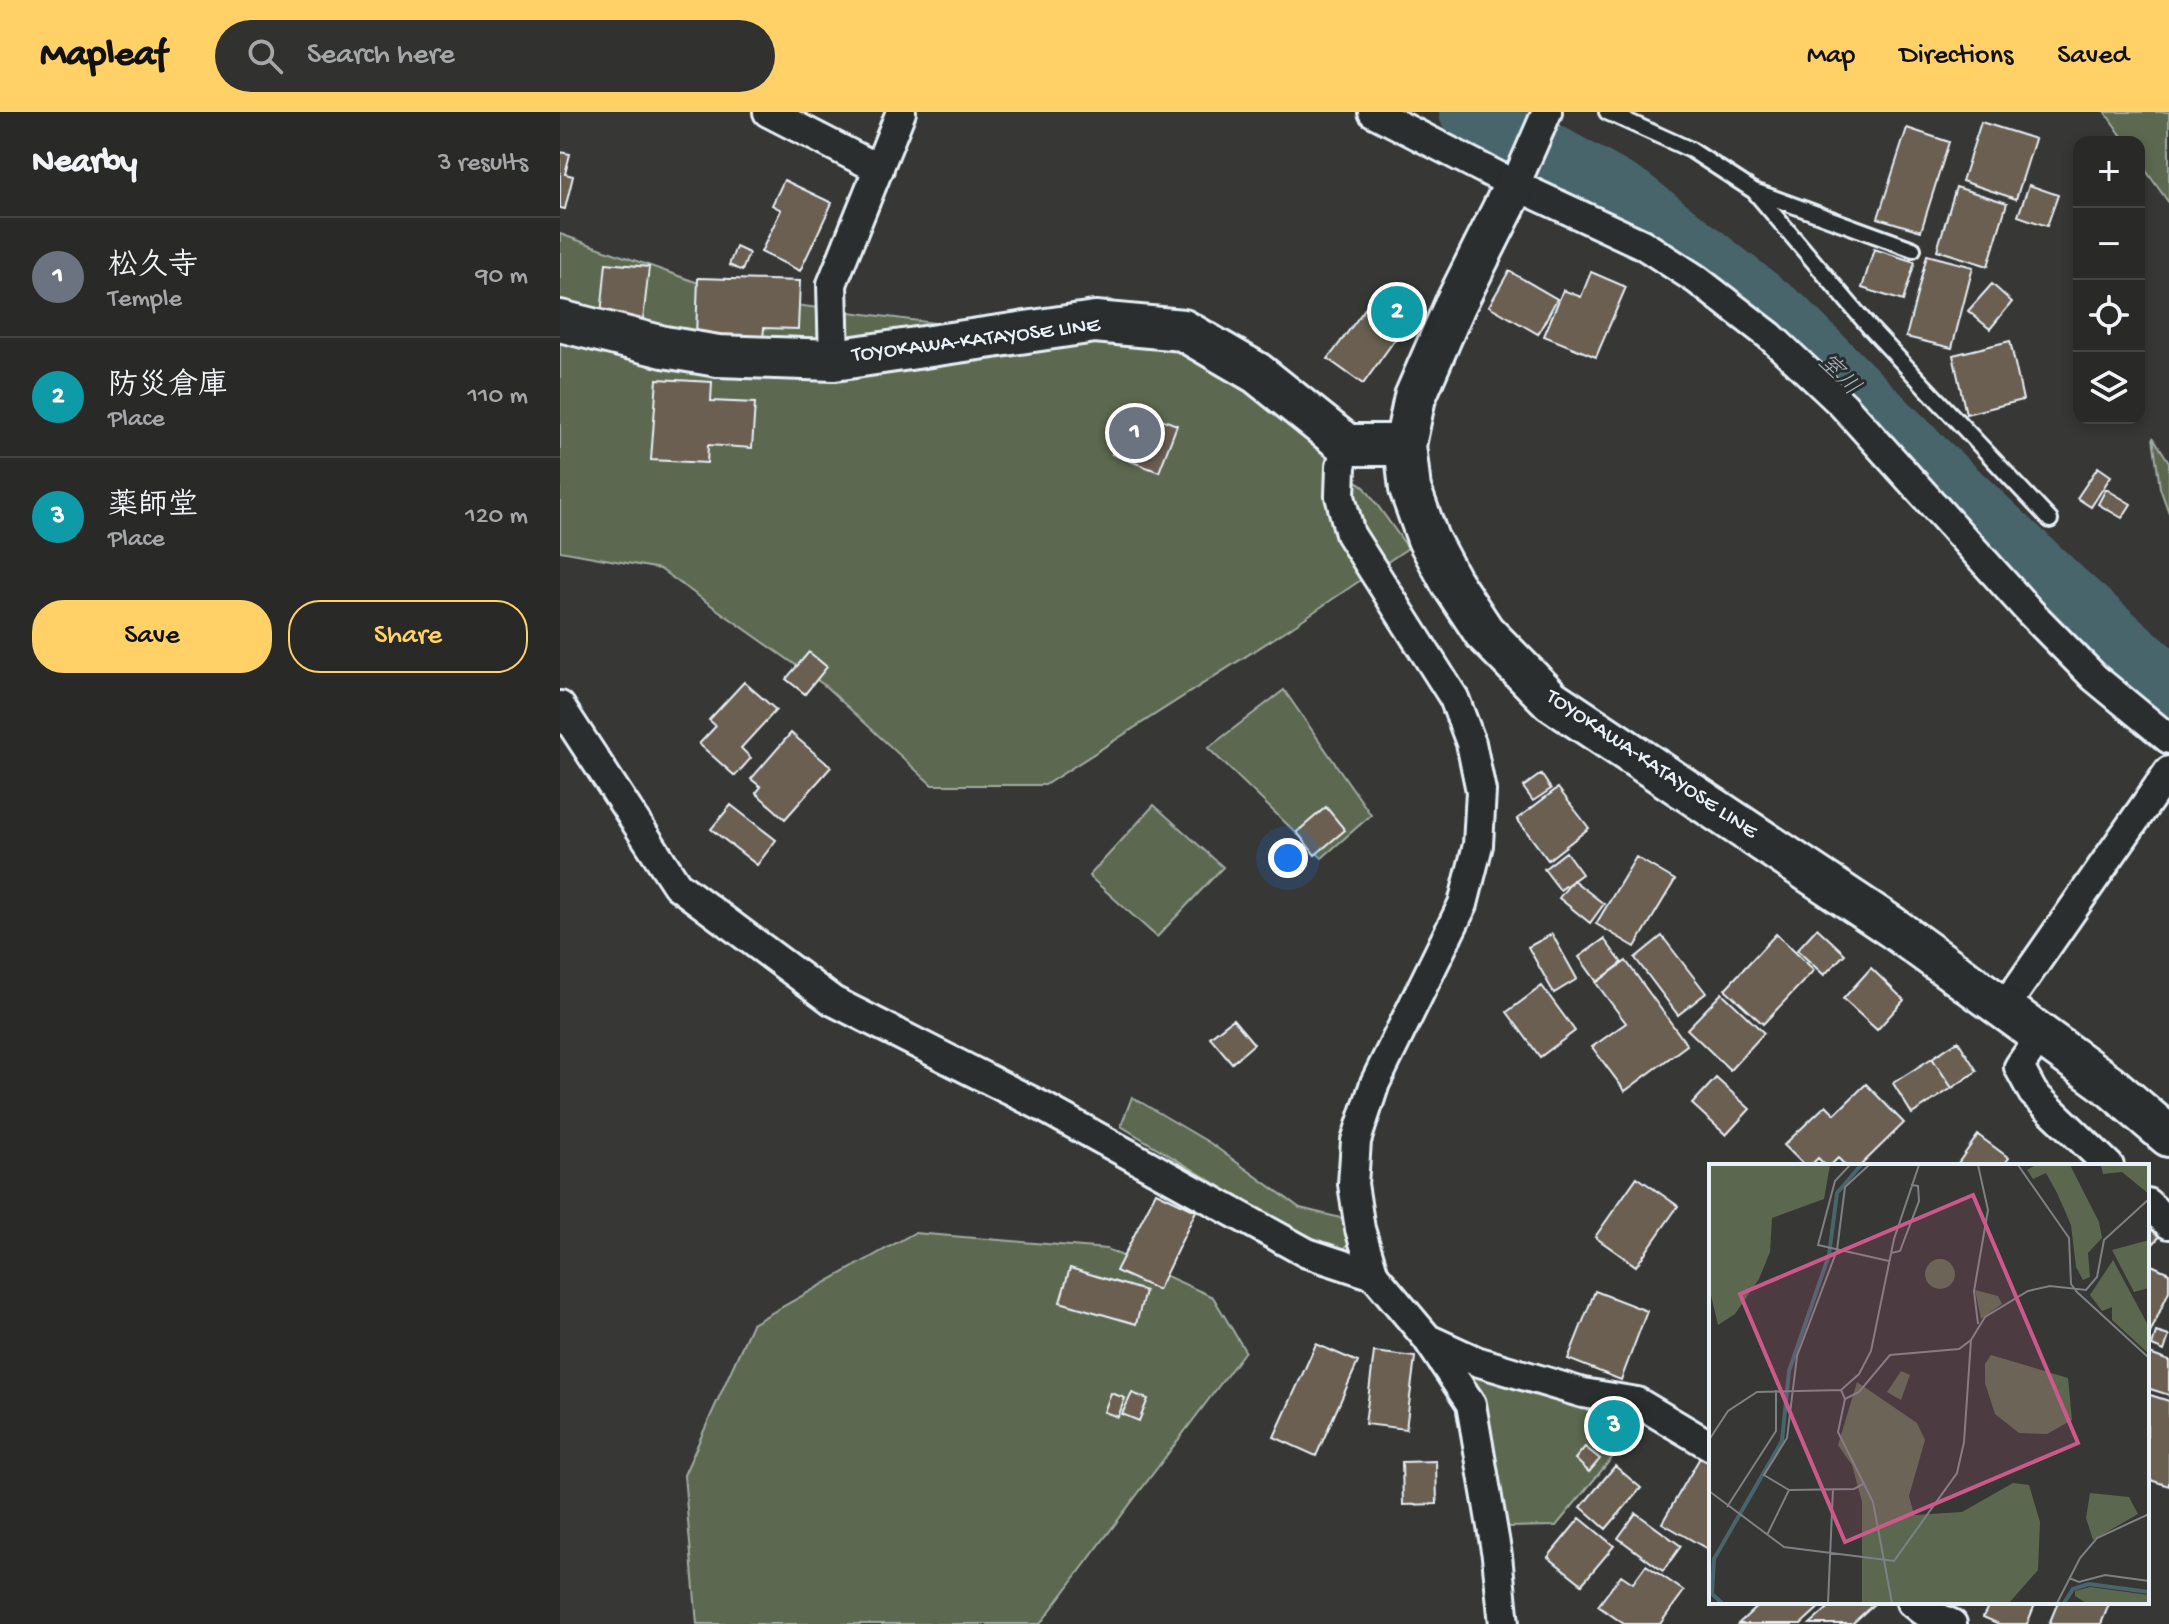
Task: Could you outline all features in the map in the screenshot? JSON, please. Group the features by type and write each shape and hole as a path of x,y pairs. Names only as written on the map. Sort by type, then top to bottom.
{"main road":[{"name":"TOYOKAWA-KATAYOSE LINE","path":"1515,185 1455,305 1415,397 1405,445 1410,489 1428,539 1451,582 1484,632 1551,700 1892,927 2108,1084 2169,1136"},
{"name":"TOYOKAWA-KATAYOSE LINE","path":"560,321 664,347 718,356 834,360 1095,322 1183,330 1257,373 1347,445"},
{"path":"1347,445 1405,445"}],"street":[{"path":"768,112 879,169"},
{"path":"834,360 832,284 901,112"},
{"path":"1373,112 1515,185 1642,244 1696,279 1770,336 1843,405 2029,611 2095,678 2169,739"},
{"path":"1515,185 1547,112"},
{"path":"1347,445 1341,466 1340,496 1350,534 1454,698 1471,743 1481,791 1478,845 1463,904 1375,1083 1356,1141 1353,1184 1360,1229 1374,1275 1427,1338 1471,1404 1497,1556 1504,1624"},
{"path":"560,706 677,885 833,1001 1043,1107 1307,1253 1374,1275"},
{"path":"2004,1008 2169,771"},
{"path":"2041,1035 2019,1067 2033,1093 2107,1164"},
{"path":"2149,1205 2169,1224"},
{"path":"1427,1338 1476,1361 1583,1393 1637,1402 1709,1445"},
{"path":"1914,1604 1952,1624"}],"lane":[{"path":"1607,112 1691,150 1754,191 1913,249"},
{"path":"1754,191 1870,328 2050,520"}],"green space":[{"path":"2105,112 2169,112 2169,203 2145,169 2145,136 2122,136"},
{"path":"560,234 741,298 965,327 1110,300 1217,359 1365,488 1408,548 1290,628 1045,785 932,785 824,685 660,569 560,551"},
{"path":"2153,437 2169,462 2169,513 2160,488"},
{"path":"1284,690 1371,815 1322,858 1208,748"},
{"path":"1154,805 1223,867 1157,937 1089,876"},
{"path":"1132,1097 1210,1143 1300,1208 1345,1219 1351,1240 1342,1252 1312,1242 1121,1126"},
{"path":"914,1233 1107,1249 1213,1297 1245,1351 1040,1624 697,1624 684,1475 752,1324"},
{"path":"1475,1371 1644,1413 1616,1453 1556,1526 1504,1527 1467,1377"}],"building":[{"path":"1981,122 2035,139 2016,199 1962,181"},
{"path":"1907,128 1949,142 1921,231 1878,218"},
{"path":"560,152 570,154 565,174 573,176 565,209 560,208"},
{"path":"784,180 832,203 800,271 761,252 781,210 772,205"},
{"path":"2029,185 2058,195 2047,226 2018,216"},
{"path":"1956,187 2007,203 1988,266 1937,250"},
{"path":"736,247 749,253 742,271 729,265"},
{"path":"1874,249 1915,262 1903,301 1862,288"},
{"path":"1927,255 1973,267 1952,348 1906,337"},
{"path":"606,263 649,267 643,320 601,315"},
{"path":"1509,271 1557,299 1538,334 1489,306"},
{"path":"1591,272 1626,287 1596,357 1544,336 1563,290 1581,297"},
{"path":"698,278 800,281 798,329 764,328 763,339 696,337"},
{"path":"1992,284 2012,302 1990,329 1968,311"},
{"path":"1395,300 1409,309 1399,323 1385,314"},
{"path":"1367,306 1401,331 1363,384 1328,359"},
{"path":"2010,341 2023,400 1966,414 1953,355"},
{"path":"657,379 712,382 711,401 755,403 752,448 708,445 707,463 651,460"},
{"path":"1130,407 1177,425 1159,472 1112,454 1116,443 1107,439 1116,414 1126,418"},
{"path":"2098,467 2111,476 2091,507 2077,498"},
{"path":"2106,489 2131,504 2122,518 2098,504"},
{"path":"809,652 827,667 805,694 786,679"},
{"path":"744,682 776,710 741,748 751,758 735,776 699,744 716,726 709,720"},
{"path":"791,733 831,767 785,819 756,793 761,787 751,779"},
{"path":"1541,774 1551,789 1533,801 1523,787"},
{"path":"1558,788 1589,828 1548,860 1517,819"},
{"path":"731,805 776,840 757,865 711,829"},
{"path":"1326,807 1345,830 1315,855 1297,832"},
{"path":"1566,852 1582,874 1560,890 1544,869"},
{"path":"1636,857 1675,880 1635,947 1596,924"},
{"path":"1573,880 1604,904 1590,923 1559,898"},
{"path":"1817,928 1845,954 1824,975 1797,950"},
{"path":"1552,934 1577,979 1554,993 1528,947"},
{"path":"1776,934 1814,970 1763,1024 1725,989"},
{"path":"1662,936 1706,993 1678,1015 1635,958"},
{"path":"1604,939 1622,963 1597,982 1579,957"},
{"path":"1626,961 1687,1045 1625,1091 1592,1047 1626,1023 1596,983"},
{"path":"1871,968 1904,1000 1877,1030 1843,999"},
{"path":"1542,986 1575,1031 1540,1057 1507,1012"},
{"path":"1722,993 1764,1033 1730,1070 1687,1029"},
{"path":"1233,1019 1254,1044 1232,1063 1210,1037"},
{"path":"1958,1041 1977,1071 1952,1088 1932,1058"},
{"path":"1932,1058 1952,1088 1912,1114 1893,1083"},
{"path":"1716,1078 1750,1109 1726,1135 1692,1104"},
{"path":"1866,1084 1904,1123 1862,1164 1844,1164 1838,1158 1832,1164 1824,1164 1818,1158 1812,1164 1803,1164 1784,1145 1826,1105 1835,1114"},
{"path":"1978,1135 2009,1158 2004,1164 1957,1164"},
{"path":"1637,1177 1678,1206 1636,1266 1595,1237"},
{"path":"1156,1192 1196,1211 1158,1290 1116,1271"},
{"path":"2154,1227 2162,1234 2153,1244 2149,1241 2149,1233"},
{"path":"2149,1264 2169,1273 2169,1291 2149,1336"},
{"path":"1070,1268 1145,1291 1136,1324 1060,1302"},
{"path":"1595,1291 1647,1311 1621,1380 1568,1359"},
{"path":"2156,1332 2169,1336 2164,1351 2152,1346"},
{"path":"1316,1344 1358,1362 1316,1456 1274,1437"},
{"path":"1374,1352 1415,1357 1406,1429 1365,1424"},
{"path":"2149,1354 2169,1361 2169,1395 2149,1389"},
{"path":"1111,1393 1125,1398 1118,1417 1104,1412"},
{"path":"1132,1393 1148,1399 1139,1421 1122,1414"},
{"path":"2149,1395 2169,1401 2169,1486 2149,1480"},
{"path":"1610,1405 1634,1418 1618,1448 1594,1435"},
{"path":"1585,1447 1600,1459 1589,1472 1575,1459"},
{"path":"1702,1454 1709,1458 1709,1550 1662,1523"},
{"path":"1436,1461 1437,1504 1403,1505 1402,1462"},
{"path":"1615,1466 1641,1488 1606,1529 1581,1507"},
{"path":"1636,1513 1681,1546 1663,1571 1618,1538"},
{"path":"1580,1518 1614,1546 1582,1584 1548,1557"},
{"path":"1646,1565 1684,1591 1660,1624 1624,1624 1598,1606 1621,1575 1633,1583"},
{"path":"1760,1604 1823,1604 1801,1624 1738,1624"},
{"path":"1833,1604 1874,1604 1852,1624 1810,1624"},
{"path":"1989,1604 2035,1604 2027,1624 1999,1624 1983,1617"},
{"path":"2057,1604 2109,1604 2101,1624 2049,1624"}],"waterway":[{"name":"室川","path":"1471,112 1630,200 1783,320 1922,460 2065,595 2169,687"}],"place":[{"name":"防災倉庫","path":"1397,312"},
{"name":"松久寺","path":"1135,433"},
{"name":"薬師堂","path":"1614,1426"}]}
